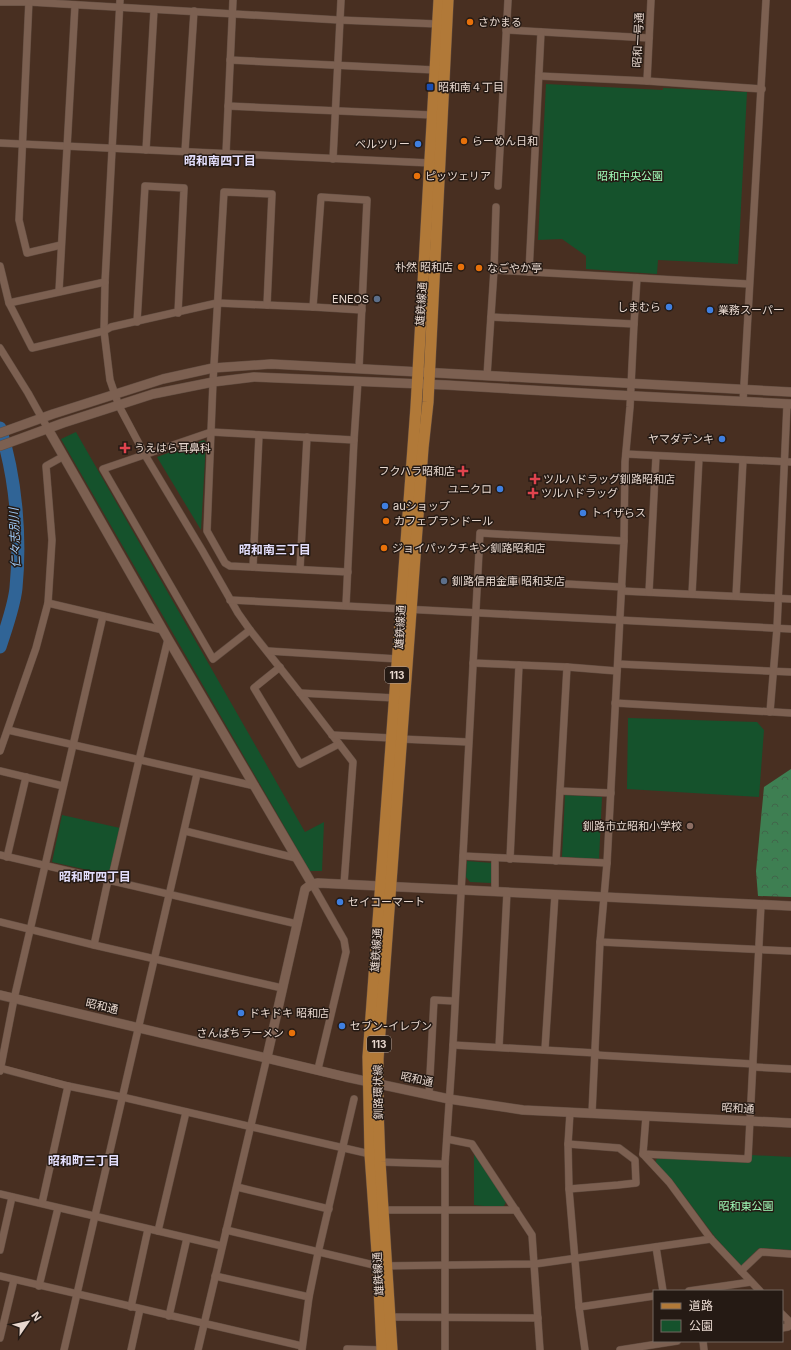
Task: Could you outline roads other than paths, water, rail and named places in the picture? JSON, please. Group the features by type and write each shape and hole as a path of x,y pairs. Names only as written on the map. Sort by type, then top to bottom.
{"main road":[{"name":"雄鉄線通","path":"396,738 395,698 398,659 406,609 439,0"},
{"name":"雄鉄線通","path":"382,1350 382,1266 370,1154 373,1082 368,1057 385,886 406,609 429,384 448,0"},
{"name":"釧路環状線","path":"373,1082 384,1210 382,1266 390,1317 392,1350"}],"street":[{"path":"120,0 105,282 104,331 110,380 119,406 145,455 230,600 250,630 268,651 353,762 344,884"},
{"path":"226,153 233,0"},
{"path":"333,159 334,111 341,0"},
{"path":"498,186 508,0"},
{"name":"昭和一号通","path":"647,81 651,0"},
{"path":"743,402 766,0"},
{"path":"0,2 29,1 154,10 438,24"},
{"path":"29,1 19,220 27,253 61,244"},
{"path":"59,291 75,5"},
{"path":"146,150 154,10"},
{"path":"185,151 194,11"},
{"path":"506,30 649,38"},
{"path":"529,272 541,32"},
{"path":"230,60 435,70"},
{"path":"538,76 647,81 762,89"},
{"path":"228,106 432,115"},
{"path":"0,143 113,147 146,150 430,163"},
{"path":"138,322 144,186 184,188 178,313"},
{"path":"267,305 272,194 224,192 213,368 207,531 225,563 230,566 348,572"},
{"path":"313,307 321,197 366,200 359,368"},
{"path":"487,376 494,270 496,207"},
{"path":"0,266 9,303 32,348 104,331 111,327 218,303 362,310"},
{"path":"494,270 749,284"},
{"path":"592,1113 602,907 605,897 622,589 626,454 631,396 637,278"},
{"path":"9,303 105,282"},
{"path":"491,317 634,324"},
{"path":"0,348 344,940 346,952 318,1069"},
{"path":"0,433 163,379 213,368 271,364 791,392"},
{"path":"0,446 63,423 153,394 213,382 254,377 429,384 789,404 788,462 770,712"},
{"path":"346,606 358,381"},
{"path":"250,630 213,659 103,469 211,432 354,440"},
{"path":"253,567 259,435"},
{"path":"300,569 307,437"},
{"path":"626,454 788,462"},
{"path":"0,751 36,648 48,604 52,540 46,466 64,456"},
{"path":"649,592 656,456"},
{"path":"692,594 699,458"},
{"path":"736,596 743,460"},
{"path":"445,1350 445,1164 453,1045 454,1001 480,533 624,541"},
{"path":"478,579 649,592 791,599"},
{"path":"230,600 791,629"},
{"path":"48,604 163,630"},
{"path":"103,616 14,999 3,1039 0,1069 68,1086 370,1154"},
{"path":"94,945 168,639"},
{"path":"268,651 398,659"},
{"path":"473,663 567,667 791,672"},
{"path":"510,859 519,665"},
{"path":"556,861 567,667"},
{"path":"280,668 254,688 300,764 339,744"},
{"path":"300,693 395,698"},
{"path":"615,703 791,713"},
{"path":"8,730 255,786"},
{"path":"332,735 468,742"},
{"path":"0,771 64,786"},
{"path":"64,1350 197,774"},
{"path":"26,777 4,856 297,924"},
{"path":"560,791 611,793"},
{"path":"185,831 296,858"},
{"path":"463,856 607,863"},
{"path":"494,858 495,891"},
{"path":"198,1350 305,889 318,882 791,906"},
{"path":"499,1047 507,892"},
{"path":"545,1050 555,894"},
{"path":"643,1154 748,1159 761,904"},
{"path":"0,922 282,988"},
{"path":"600,942 791,951"},
{"name":"昭和通","path":"0,995 449,1099 523,1110 791,1123"},
{"path":"429,1094 434,1000 454,1001"},
{"path":"453,1045 545,1050 791,1069"},
{"path":"42,1203 68,1086"},
{"path":"0,1276 302,1348 309,1298 318,1252 354,1099"},
{"path":"158,1231 186,1112"},
{"path":"570,1112 568,1144 569,1189 579,1307 585,1350"},
{"path":"646,1116 643,1154 670,1182 711,1240 759,1290"},
{"path":"447,1139 472,1144 532,1235 540,1350"},
{"path":"568,1144 618,1148 635,1160 636,1175 636,1183 569,1189"},
{"path":"380,1162 445,1164"},
{"path":"237,1187 329,1209"},
{"path":"0,1194 222,1246"},
{"path":"0,1250 12,1197"},
{"path":"39,1286 58,1208"},
{"path":"384,1210 516,1210"},
{"path":"131,1307 148,1229"},
{"path":"226,1230 382,1266 535,1264 711,1240"},
{"path":"169,1316 187,1238"},
{"path":"656,1247 663,1290"},
{"path":"741,1271 761,1252 791,1254"},
{"path":"215,1276 309,1298"},
{"path":"0,1338 14,1280"},
{"path":"697,1290 751,1282"},
{"path":"579,1307 653,1296"},
{"path":"131,1350 140,1309"},
{"path":"783,1315 788,1320 788,1327 783,1328"},
{"path":"390,1317 538,1318"},
{"path":"620,1350 641,1349 668,1342"},
{"path":"347,1349 382,1350"}],"waterway":[{"name":"仁々志別川","path":"0,428 10,466 16,507 18,548 14,603 0,647"}],"place":[{"name":"さかまる","path":"470,22"},
{"name":"昭和南４丁目","path":"430,87"},
{"name":"らーめん日和","path":"464,141"},
{"name":"ベルツリー","path":"418,144"},
{"name":"ピッツェリア","path":"417,176"},
{"name":"朴然 昭和店","path":"461,267"},
{"name":"なごやか亭","path":"479,268"},
{"name":"ENEOS","path":"377,299"},
{"name":"しまむら","path":"669,307"},
{"name":"業務スーパー","path":"710,310"},
{"name":"ヤマダデンキ","path":"722,439"},
{"name":"うえはら耳鼻科","path":"125,448"},
{"name":"フクハラ昭和店","path":"463,471"},
{"name":"ツルハドラッグ釧路昭和店","path":"535,479"},
{"name":"ユニクロ","path":"500,489"},
{"name":"ツルハドラッグ","path":"533,493"},
{"name":"auショップ","path":"385,506"},
{"name":"トイザらス","path":"583,513"},
{"name":"カフェプランドール","path":"386,521"},
{"name":"ジョイパックチキン釧路昭和店","path":"384,548"},
{"name":"釧路信用金庫 昭和支店","path":"444,581"},
{"name":"釧路市立昭和小学校","path":"690,826"},
{"name":"セイコーマート","path":"340,902"},
{"name":"ドキドキ 昭和店","path":"241,1013"},
{"name":"セブン-イレブン","path":"342,1026"},
{"name":"さんぱちラーメン","path":"292,1033"}],"district":[{"name":"昭和南四丁目","path":"220,161"},
{"name":"昭和南三丁目","path":"275,550"},
{"name":"昭和町四丁目","path":"95,877"},
{"name":"昭和町三丁目","path":"84,1161"}],"park label":[{"name":"昭和中央公園","path":"630,176"},
{"name":"昭和東公園","path":"746,1206"}]}
